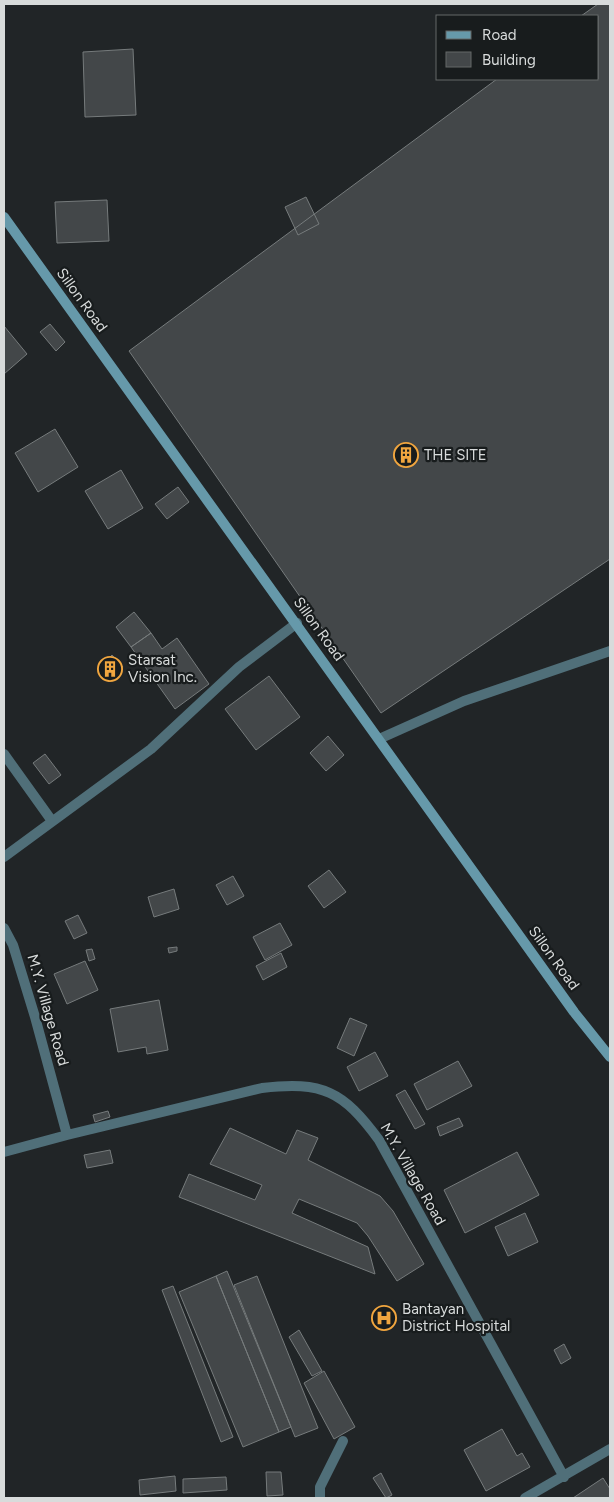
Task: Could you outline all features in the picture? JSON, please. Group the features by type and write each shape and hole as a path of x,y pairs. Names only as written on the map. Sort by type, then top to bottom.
{"main road":[{"name":"Sillon Road","path":"4,217 297,623 574,1012 610,1057"}],"street":[{"path":"4,857 151,749 240,667 297,623"},
{"path":"379,739 464,701 610,650"},
{"path":"4,754 52,820"},
{"name":"M.Y. Village Road","path":"4,928 13,945 35,1016 67,1135 262,1088 294,1084 320,1088 343,1099 361,1116 379,1140 564,1477"},
{"path":"4,1152 67,1135"},
{"path":"320,1498 320,1487 343,1441"},
{"path":"525,1498 610,1449"}],"building":[{"name":"THE SITE","path":"598,4 610,4 610,559 381,713 129,351 496,80 599,80 599,15 582,15"},
{"path":"133,49 136,115 85,117 83,52"},
{"path":"306,197 319,224 298,235 285,207"},
{"path":"107,200 109,241 57,243 55,202"},
{"path":"50,324 65,342 56,351 40,332"},
{"path":"4,326 27,354 4,374"},
{"path":"55,429 78,467 38,492 15,453"},
{"path":"121,470 143,508 108,529 85,491"},
{"path":"178,487 189,502 167,519 155,504"},
{"path":"134,612 151,633 131,647 116,627"},
{"path":"151,633 162,649 177,638 209,684 175,709 131,647"},
{"name":"Starsat Vision Inc.","path":"112,655 123,667 109,682 98,670"},
{"path":"269,676 300,717 256,750 225,709"},
{"path":"328,736 344,755 326,771 310,753"},
{"path":"45,754 61,775 49,784 33,763"},
{"path":"329,870 346,892 324,908 308,886"},
{"path":"233,876 244,896 227,905 216,885"},
{"path":"174,889 179,909 154,917 148,897"},
{"path":"78,915 87,933 74,939 65,921"},
{"path":"280,923 292,945 265,960 253,937"},
{"path":"177,947 177,951 169,953 168,948"},
{"path":"92,949 95,959 89,961 86,950"},
{"path":"281,953 287,967 263,980 256,966"},
{"path":"85,961 98,990 67,1004 54,974"},
{"path":"159,1000 168,1050 147,1054 146,1047 118,1052 110,1009"},
{"path":"350,1018 367,1025 354,1056 337,1048"},
{"path":"375,1052 388,1076 359,1091 347,1067"},
{"path":"458,1061 472,1086 427,1110 414,1084"},
{"path":"405,1090 425,1124 415,1129 396,1095"},
{"path":"108,1111 110,1117 95,1122 93,1115"},
{"path":"459,1118 463,1126 440,1136 437,1127"},
{"name":"Bantayan District Hospital","path":"230,1128 286,1154 297,1130 318,1138 308,1160 380,1196 393,1211 424,1264 397,1281 368,1236 357,1223 299,1199 292,1213 368,1247 375,1274 179,1197 189,1174 255,1200 262,1185 210,1164"},
{"path":"110,1150 113,1163 87,1168 84,1155"},
{"path":"517,1152 539,1195 465,1233 444,1190"},
{"path":"525,1213 538,1242 508,1256 495,1227"},
{"path":"227,1271 291,1427 279,1432 216,1276"},
{"path":"216,1276 279,1432 243,1447 179,1292"},
{"path":"257,1276 318,1428 295,1437 234,1285"},
{"path":"173,1286 233,1437 221,1442 162,1290"},
{"path":"299,1330 322,1371 312,1376 289,1337"},
{"path":"564,1344 571,1358 561,1364 554,1350"},
{"path":"324,1371 355,1427 334,1439 304,1383"},
{"path":"502,1429 517,1456 522,1453 530,1467 486,1491 464,1450"},
{"path":"266,1472 281,1472 283,1495 267,1496"},
{"path":"381,1473 392,1495 386,1498 373,1478"},
{"path":"175,1476 176,1491 140,1495 139,1480"},
{"path":"226,1477 227,1490 183,1493 183,1479"},
{"path":"603,1478 610,1489 610,1498 573,1498"}],"place":[{"name":"THE SITE","path":"406,455"},
{"name":"Starsat Vision Inc.","path":"110,669"},
{"name":"Bantayan District Hospital","path":"384,1318"}]}
